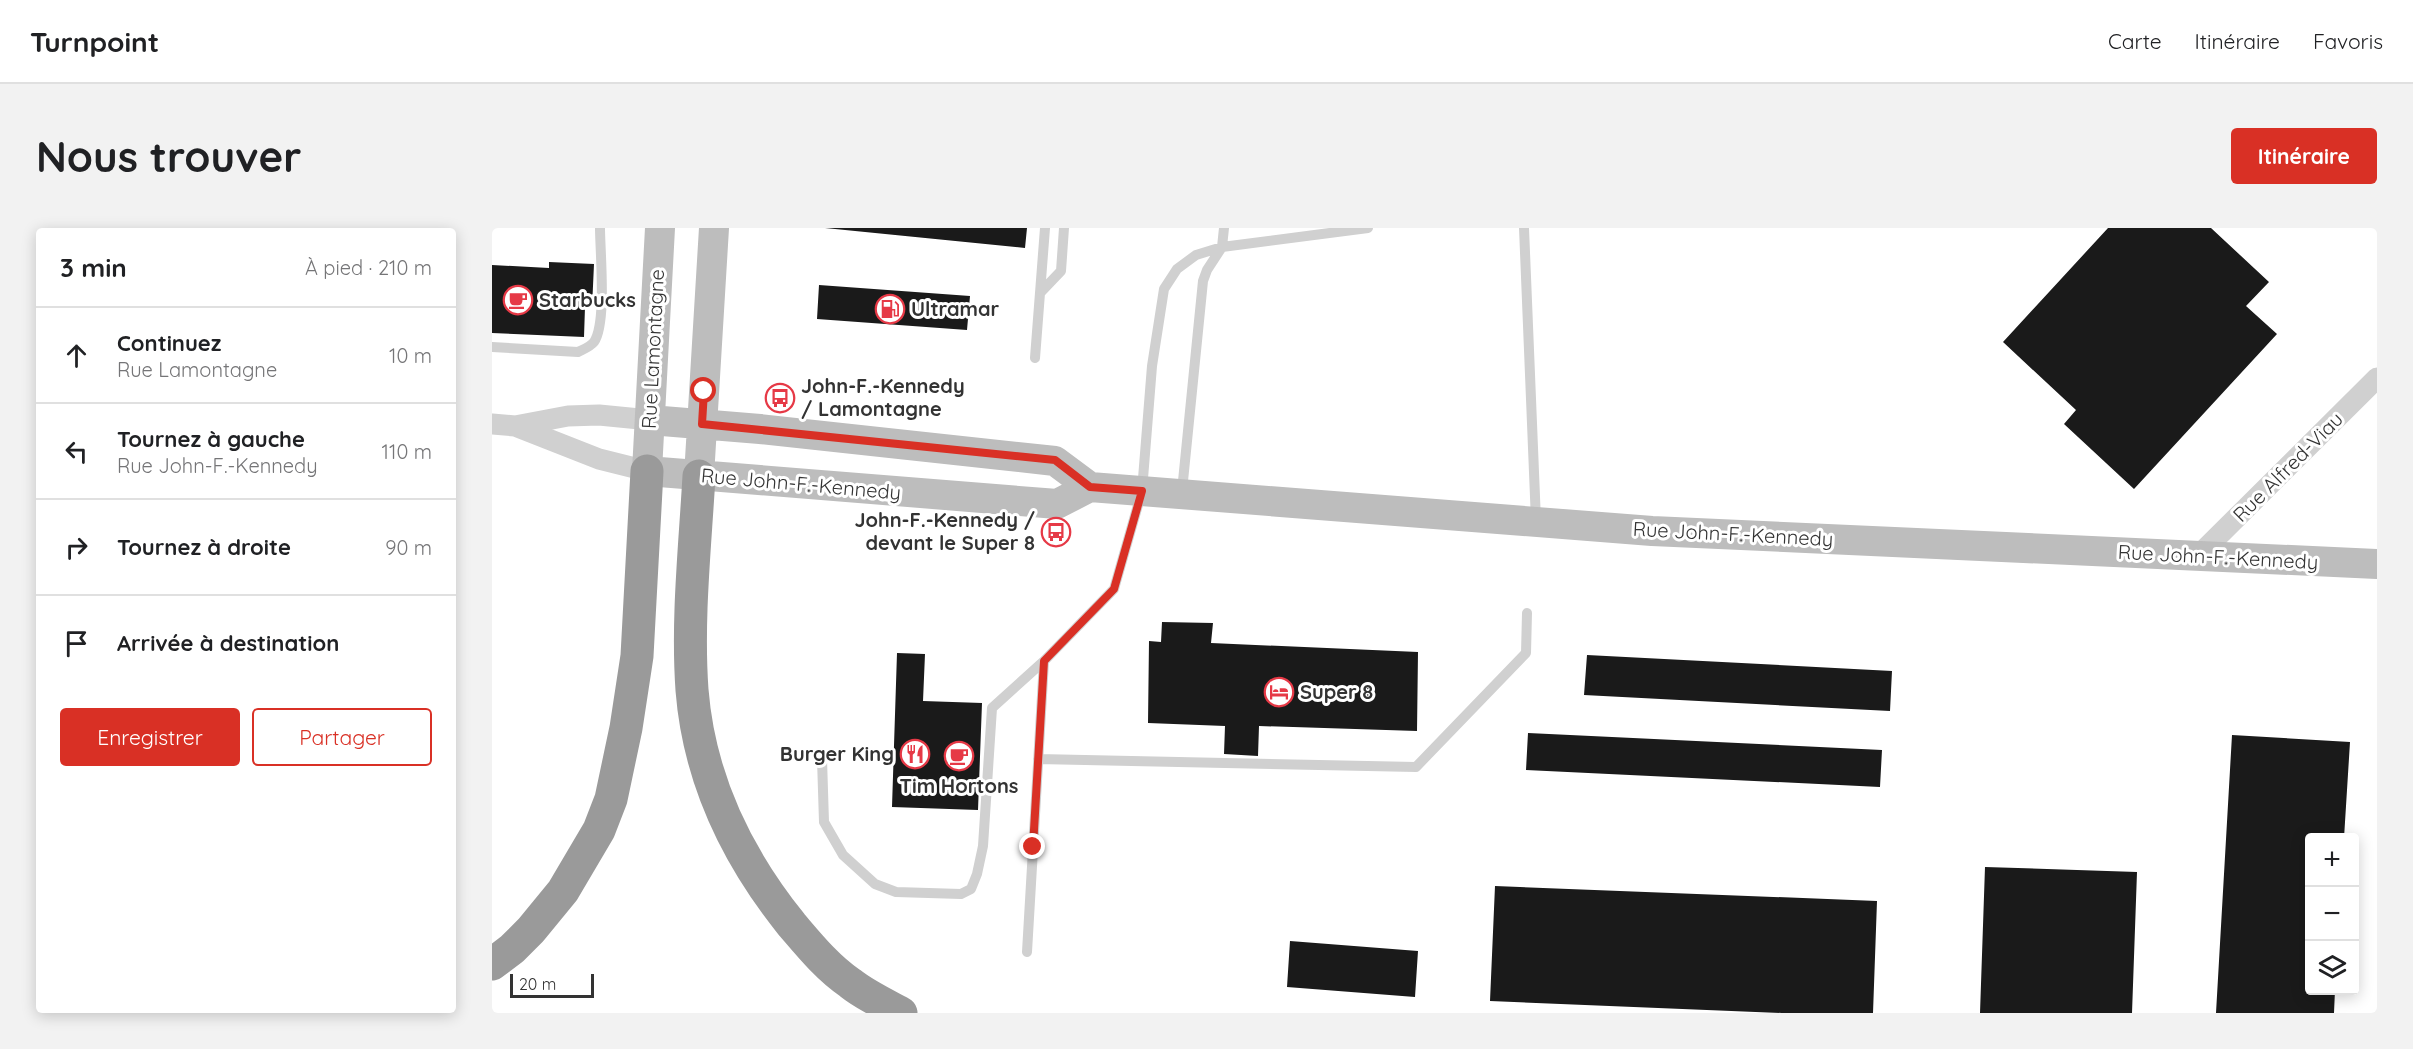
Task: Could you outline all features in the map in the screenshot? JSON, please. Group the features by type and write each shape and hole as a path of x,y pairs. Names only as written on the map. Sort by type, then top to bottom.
{"highway":[{"path":"492,964 512,949 531,930 563,891 599,830 611,799 626,728 637,656 647,471"},
{"path":"699,476 691,623 692,690 699,740 715,795 749,865 775,905 808,944 826,964 850,984 901,1013"}],"street":[{"name":"Rue Lamontagne","path":"647,471 660,228"},
{"path":"699,476 714,228"},
{"name":"Rue Alfred-Viau","path":"2199,555 2377,378"},
{"name":"Rue John-F.-Kennedy","path":"492,424 515,426 568,416 599,415 1055,460 1090,487"},
{"name":"Rue John-F.-Kennedy","path":"515,426 599,459 647,471 1058,504 1090,487 1652,531 2377,564"}],"lane":[{"path":"492,347 578,352 594,341 598,332 601,310 600,228"},
{"path":"1035,358 1045,228"},
{"path":"1040,293 1061,271 1064,228"},
{"path":"1181,494 1203,281 1207,270 1222,247 1224,228"},
{"path":"822,759 824,822 843,855 875,884 896,892 961,894 971,889 977,874 982,846 992,708 1044,661 1114,589 1142,491 1152,366 1164,289 1177,269 1196,255 1222,247 1368,228"},
{"path":"1524,228 1536,522"},
{"path":"1038,759 1416,767 1526,653 1527,613"},
{"path":"1027,952 1044,661"}],"building":[{"path":"825,228 1027,228 1025,248"},
{"path":"2108,228 2211,228 2269,282 2246,306 2277,334 2134,489 2064,424 2076,410 2003,342"},
{"path":"549,262 594,264 592,308 585,307 584,337 492,333 492,265 549,268"},
{"path":"819,285 970,296 967,330 817,319"},
{"path":"1162,622 1213,623 1211,643 1418,652 1417,731 1259,726 1258,756 1224,754 1225,726 1148,723 1149,641 1161,642"},
{"path":"897,653 925,654 923,701 982,703 978,810 892,807"},
{"path":"1587,655 1892,671 1890,711 1584,695"},
{"path":"1528,733 1882,750 1880,787 1526,770"},
{"path":"2232,735 2350,742 2344,833 2305,833 2305,995 2335,995 2334,1013 2216,1013"},
{"path":"1985,867 2137,872 2132,1013 1980,1013"},
{"path":"1495,886 1877,901 1873,1013 1782,1013 1490,1001"},
{"path":"1290,941 1418,951 1415,997 1287,987"}],"place":[{"name":"Starbucks","path":"518,300"},
{"name":"Ultramar","path":"890,309"},
{"name":"John-F.-Kennedy / Lamontagne","path":"780,398"},
{"name":"John-F.-Kennedy / devant le Super 8","path":"1056,532"},
{"name":"Super 8","path":"1279,692"},
{"name":"Burger King","path":"915,754"},
{"name":"Tim Hortons","path":"959,756"}],"route":[{"path":"704,391 702,424 1055,460 1090,487 1142,491 1114,589 1044,661 1033,847"}]}
